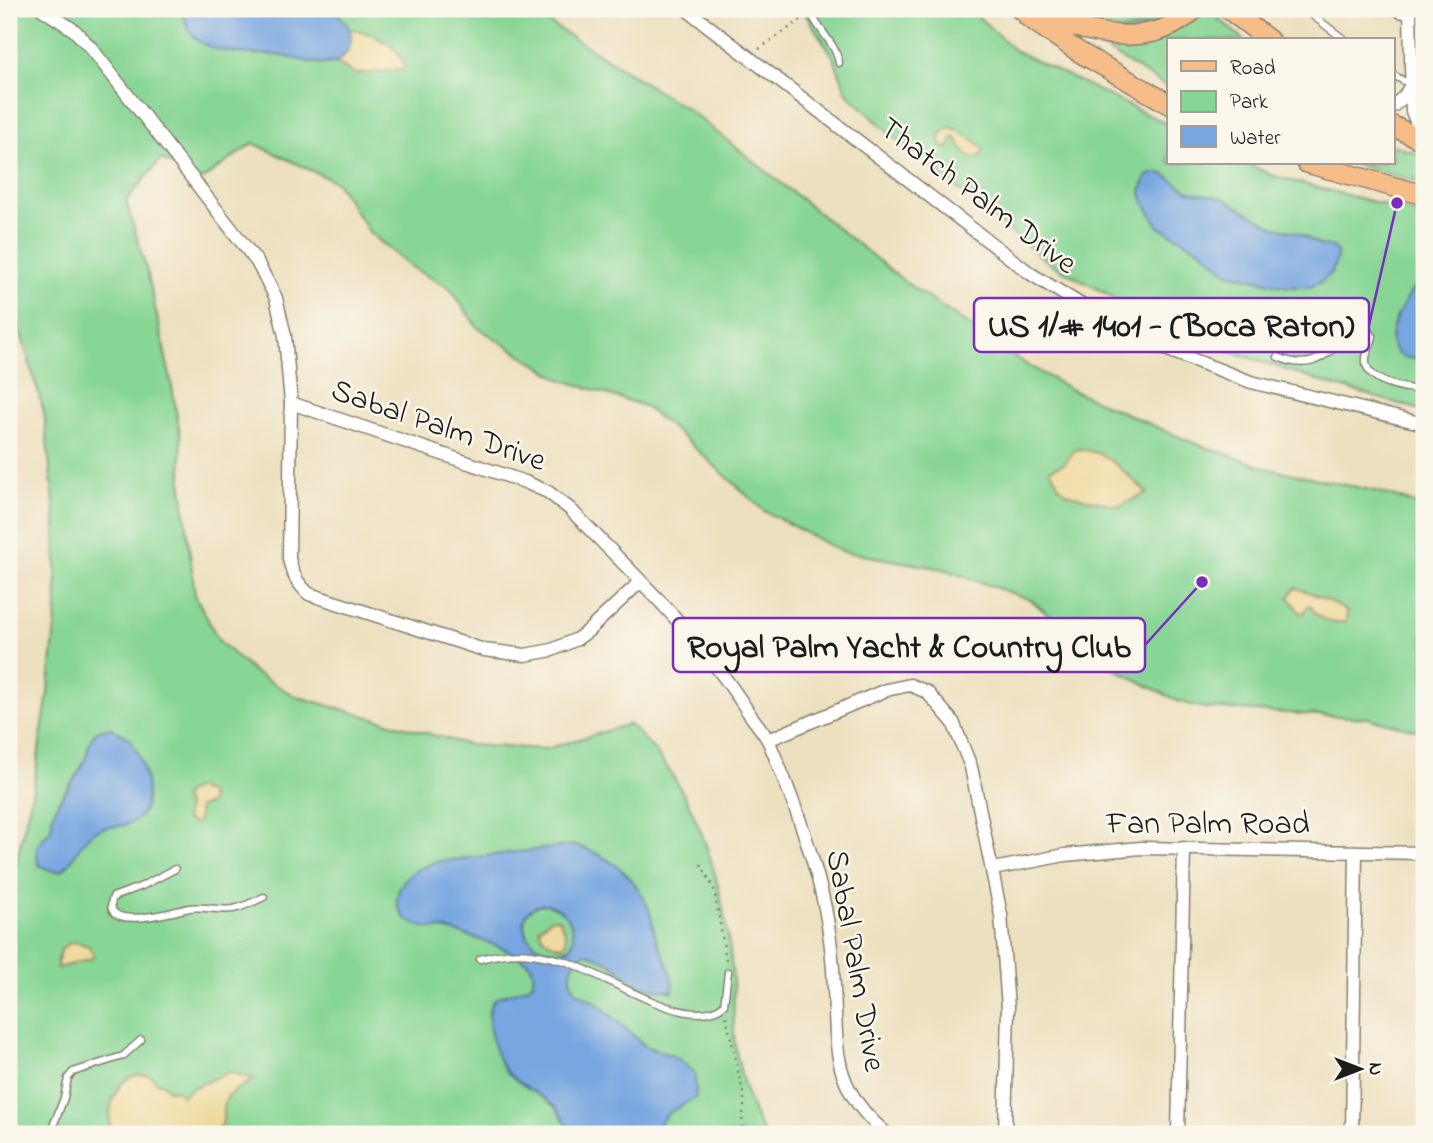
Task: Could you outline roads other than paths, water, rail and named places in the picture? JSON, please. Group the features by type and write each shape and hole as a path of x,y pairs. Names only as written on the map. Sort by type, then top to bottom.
{"main road":[{"path":"1018,9 1071,26 1130,36 1155,33 1175,25 1195,9"},
{"path":"1018,9 1079,52 1167,103"},
{"path":"1228,9 1266,38"},
{"path":"1394,126 1424,141"},
{"path":"1311,164 1424,195"}],"street":[{"name":"Sabal Palm Drive","path":"42,9 74,30 92,49 257,262 276,298 285,336 291,403 548,492 570,509 705,652 768,740 806,836 819,880 832,956 836,1045 845,1080 865,1114 887,1134"},
{"name":"Thatch Palm Drive","path":"686,9 1031,274 1114,325 1160,347 1251,382 1424,424"},
{"path":"1410,12 1412,111 1424,141"},
{"path":"1394,105 1404,97 1411,85"},
{"path":"291,403 289,558 291,572 298,584 309,594 484,650 524,655 552,650 577,639 640,582"},
{"path":"768,740 886,690 910,685 928,692 953,722 971,766 993,869 1005,961 1005,1134"},
{"path":"1178,1134 1184,848"},
{"name":"Fan Palm Road","path":"993,869 1095,851 1184,848 1424,853"},
{"path":"1352,1134 1356,852"}],"lane":[{"path":"1304,9 1342,38"},
{"path":"1392,9 1399,14 1410,12"},
{"path":"809,10 835,49 838,63"},
{"path":"1394,76 1411,85"},
{"path":"1278,357 1290,362 1314,362 1351,333 1365,329 1373,336 1366,359 1369,370 1378,379 1399,387 1424,390"},
{"path":"174,870 113,897 110,906 113,912 125,918 136,919 192,908 236,909 264,897"},
{"path":"480,959 503,952 546,956 581,968 673,1010 708,1013 724,1005 728,990 728,972"},
{"path":"50,1134 62,1105 68,1078 73,1072 123,1056 141,1040"}],"water":[{"path":"184,9 332,9 348,26 351,34 350,45 345,55 325,64 283,56 220,50 194,37 187,25"},
{"path":"1153,173 1164,174 1189,191 1223,198 1272,226 1298,233 1322,246 1333,247 1337,258 1332,272 1311,287 1287,287 1228,273 1203,251 1159,227 1141,192 1146,177"},
{"path":"1424,274 1424,356 1408,358 1400,356 1394,349 1392,332 1400,310"},
{"path":"111,728 126,736 138,753 147,790 143,812 132,822 91,834 62,871 53,871 39,865 38,844 51,829 55,809 86,758 93,735"},
{"path":"575,845 610,861 628,876 649,909 656,937 670,972 673,992 641,986 610,963 588,953 575,961 571,982 577,992 597,1003 645,1046 676,1057 695,1073 696,1097 667,1115 653,1134 572,1134 555,1107 518,1082 502,1066 491,1035 489,1013 492,1004 501,996 532,984 534,974 531,966 522,958 476,938 420,926 408,920 398,907 397,899 402,884 415,871 435,862","holes":["547,904 569,920 573,932 571,947 556,950 543,948 533,942 526,933 526,915 534,907"]}],"place":[{"name":"US 1/# 1401 - (Boca Raton)","path":"1397,203"},
{"name":"Royal Palm Yacht & Country Club","path":"1202,582"}]}
